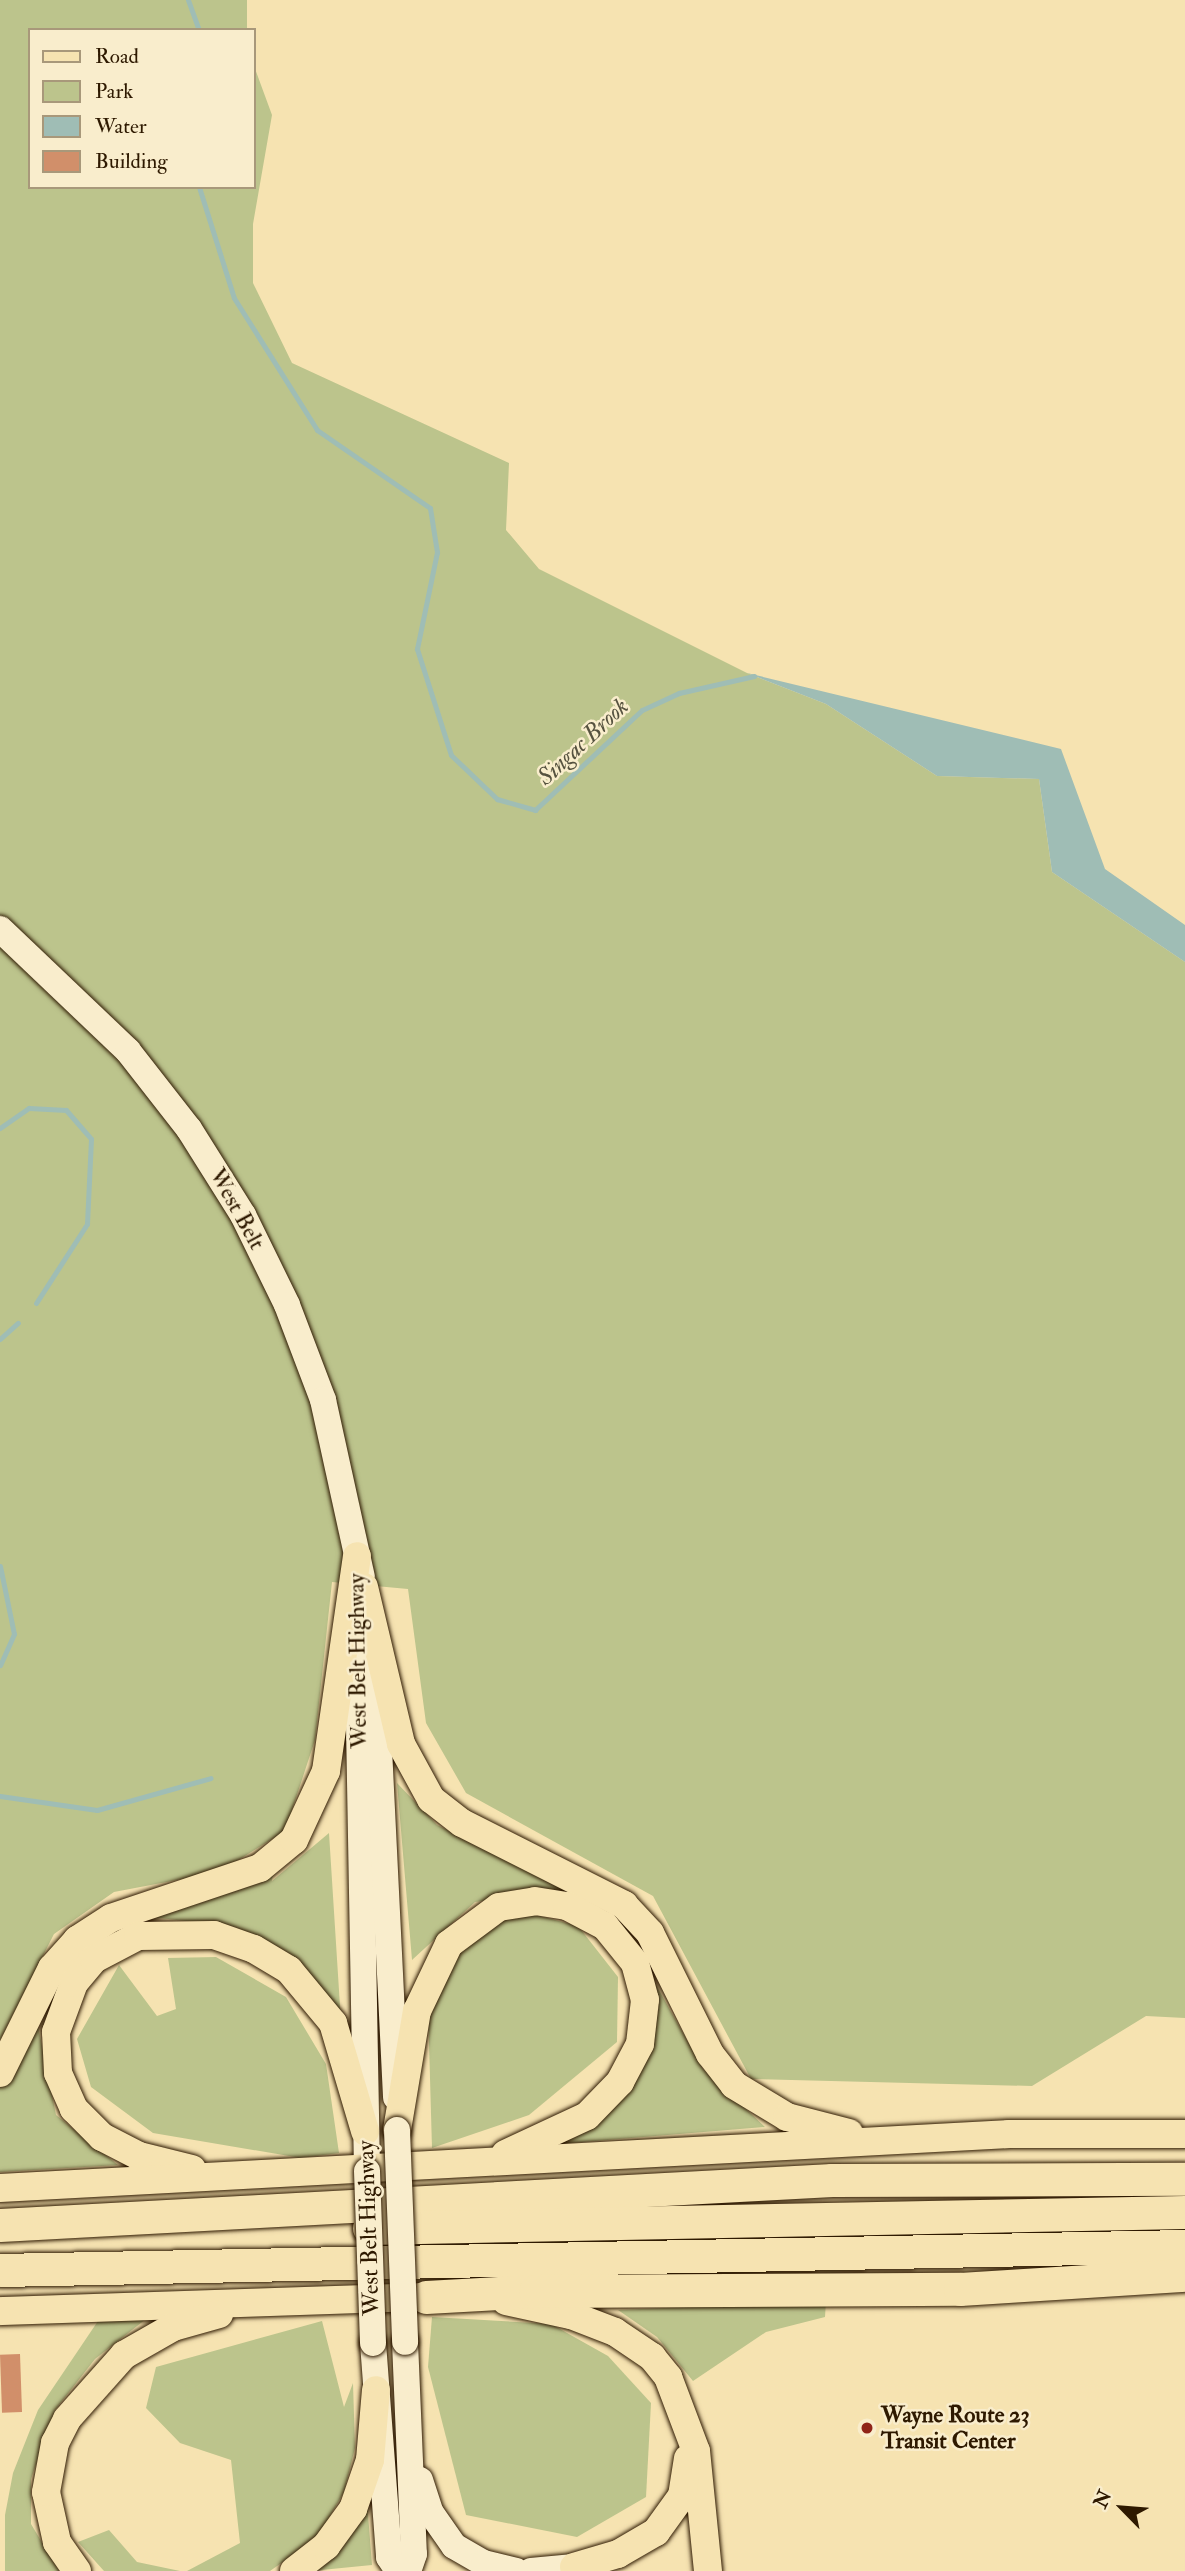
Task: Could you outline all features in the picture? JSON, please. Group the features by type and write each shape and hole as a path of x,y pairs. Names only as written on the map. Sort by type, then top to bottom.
{"highway":[{"path":"0,2225 818,2180 1185,2179"},
{"path":"0,2240 733,2218 1185,2211"},
{"path":"0,2270 1185,2246"},
{"path":"0,2280 113,2266"},
{"path":"426,2297 535,2291 985,2288 1185,2275"}],"main road":[{"name":"West Belt","path":"0,929 128,1051 190,1129 237,1205 287,1305 323,1400 357,1556"},
{"name":"West Belt Highway","path":"357,1556 374,1648 411,2441 414,2554 408,2571"},
{"name":"West Belt Highway","path":"357,1556 365,2131 373,2343 389,2557 398,2571"},
{"path":"0,2073 52,1968 77,1940 120,1915 260,1868 294,1840 318,1796 328,1758 357,1556"},
{"path":"364,1587 401,1744 419,1784 462,1823 593,1886 638,1918 710,2054 734,2085 768,2109 830,2130 946,2137"},
{"path":"397,2130 425,1986 464,1928 499,1907 534,1901 581,1911 615,1936 635,1963 645,2000 640,2044 620,2082 587,2116 548,2138 479,2161 434,2168"},
{"path":"272,2176 208,2172 139,2156 102,2137 74,2109 58,2073 56,2032 66,1997 94,1959 138,1936 175,1931 235,1941 272,1958 305,1984 333,2023 365,2131"},
{"path":"0,2188 434,2168 946,2137 1185,2134"},
{"path":"0,2311 426,2297 522,2303 593,2322 652,2357 681,2400 698,2463 708,2571"},
{"path":"77,2571 57,2542 46,2492 55,2443 83,2395 124,2355 173,2327 297,2301"},
{"path":"294,2571 326,2546 353,2509 370,2460 376,2390"},
{"path":"531,2571 574,2567 639,2544 671,2516 687,2475 681,2400"},
{"path":"411,2441 424,2495 440,2531 468,2556 516,2571"}],"green space":[{"path":"0,0 247,0 247,28 28,28 28,189 256,189 256,71 272,115 253,224 253,283 292,363 509,463 506,530 539,569 747,673 826,704 937,776 1039,779 1052,872 1185,962 1185,2018 1146,2016 1032,2086 751,2079 653,1896 466,1793 426,1723 408,1589 332,1582 315,1740 285,1831 219,1872 114,1892 54,1934 0,2040"},
{"path":"397,1783 437,1825 569,1889 475,1902 412,1960"},
{"path":"329,1833 341,2022 300,1967 235,1927 143,1916 273,1871 272,1881"},
{"path":"517,1910 578,1926 618,1977 617,2042 529,2115 432,2148 428,2008 459,1950"},
{"path":"216,1957 286,1997 326,2064 339,2153 301,2158 153,2133 91,2087 77,2039 119,1965 157,2016 176,2009 168,1958"},
{"path":"655,1983 703,2069 765,2127 559,2144 621,2093"},
{"path":"36,2016 56,2115 118,2165 0,2172 0,2087"},
{"path":"826,2301 825,2317 766,2332 693,2381 657,2337 618,2310"},
{"path":"432,2317 551,2324 608,2356 651,2403 646,2497 577,2537 466,2515 428,2367"},
{"path":"146,2319 95,2359 55,2410 31,2479 31,2524 59,2571 5,2571 5,2515 13,2473 38,2410 98,2321"},
{"path":"322,2321 344,2407 353,2383 355,2448 344,2492 317,2538 270,2571 187,2571 240,2543 231,2460 180,2443 146,2408 156,2367"},
{"path":"367,2502 372,2565 311,2571 343,2547"},
{"path":"109,2530 137,2562 180,2571 104,2571 78,2542"}],"water":[{"path":"747,673 1061,749 1105,869 1185,925 1185,962 1052,872 1039,779 937,776 826,704"}],"building":[{"path":"20,2354 22,2412 2,2413 0,2355"}],"waterway":[{"name":"Singac Brook","path":"188,0 198,28"},
{"name":"Singac Brook","path":"200,189 234,298 317,430 430,508 437,552 417,649 451,755 497,799 535,810 642,710 679,693 754,676"},
{"path":"0,1128 29,1108 66,1110 91,1139 87,1224 36,1303"},
{"path":"0,1339 18,1323"},
{"path":"0,1566 14,1634 0,1665"},
{"path":"0,1796 97,1810 211,1778"}],"place":[{"name":"Wayne Route 23 Transit Center","path":"867,2428"}]}
